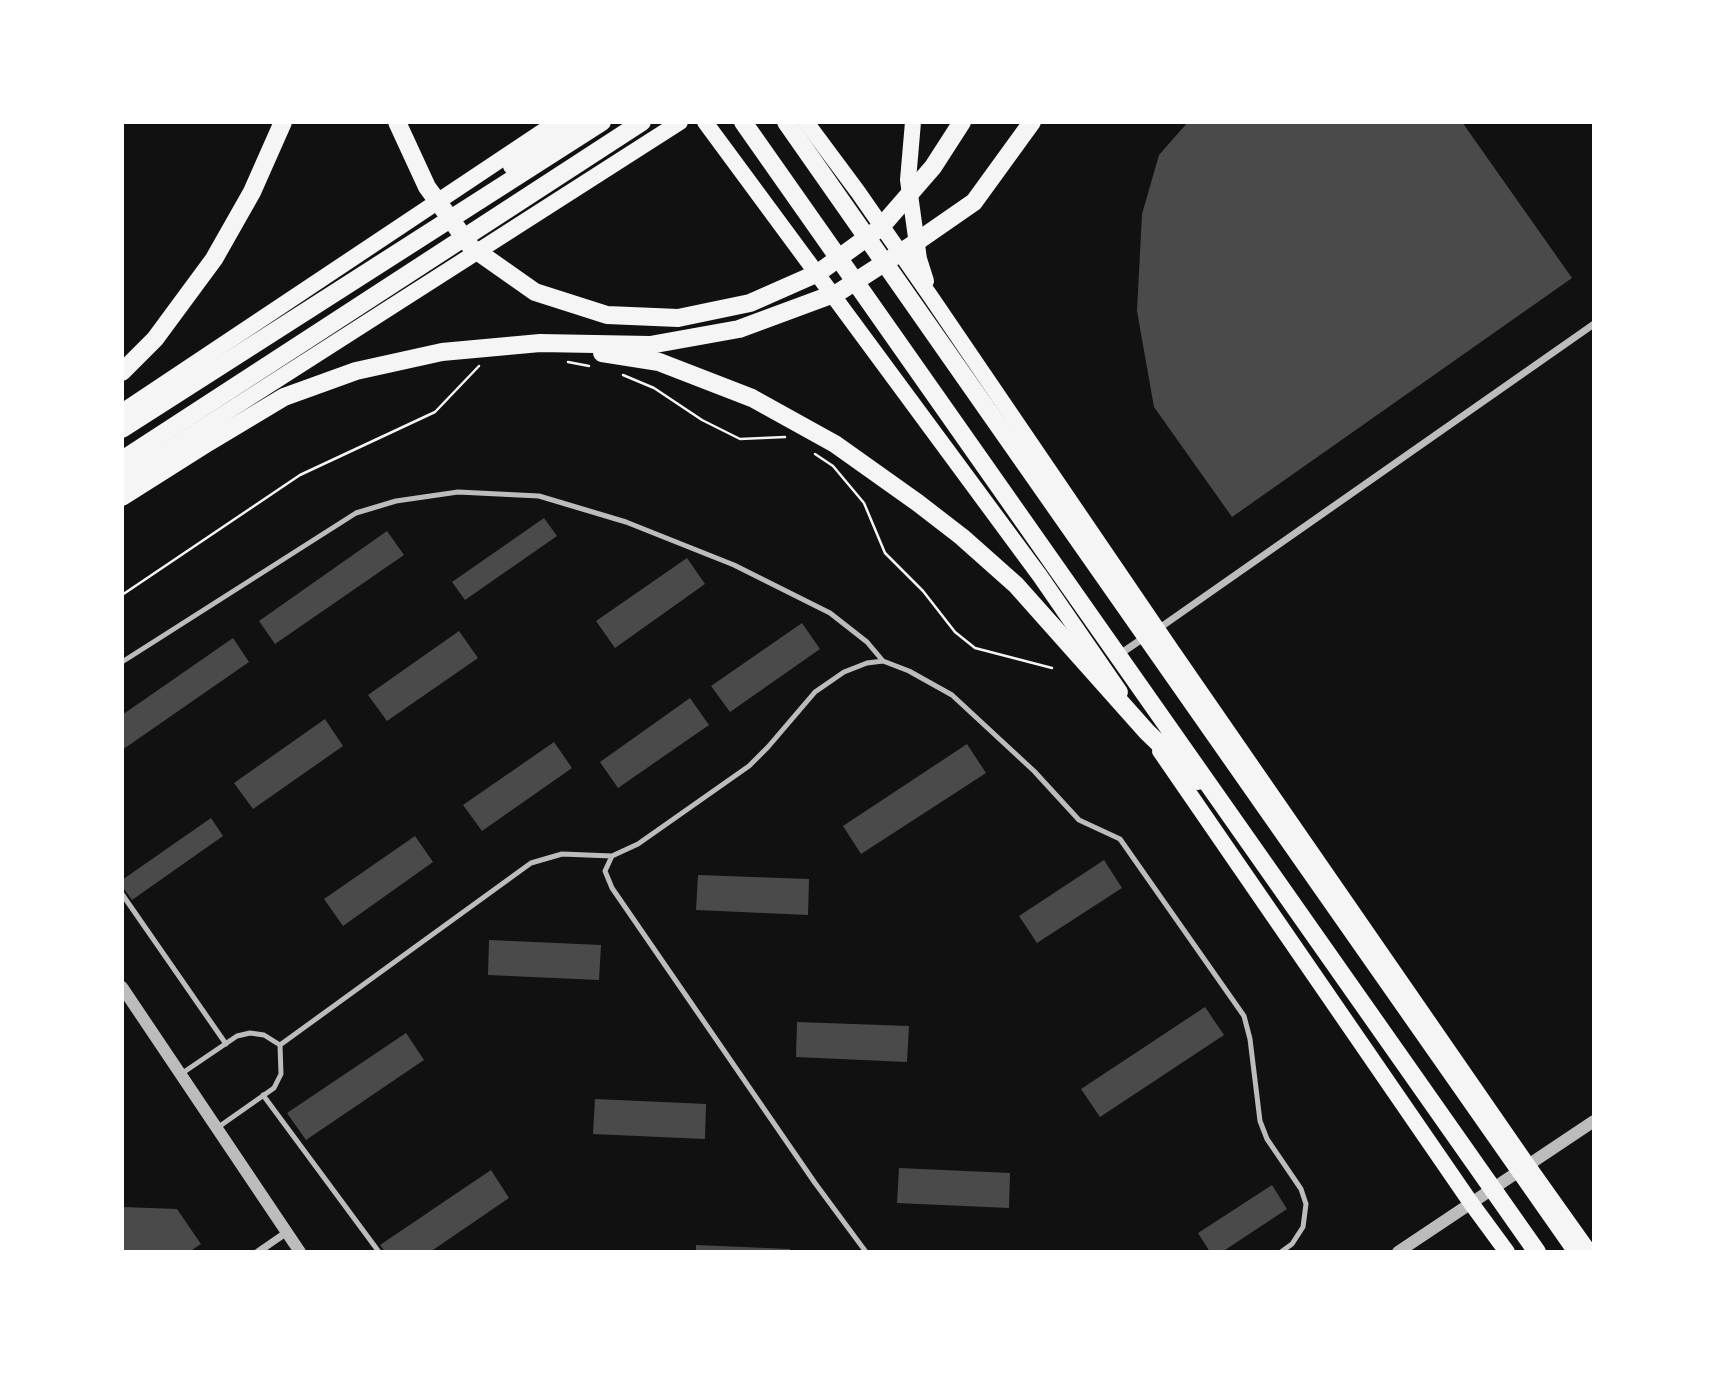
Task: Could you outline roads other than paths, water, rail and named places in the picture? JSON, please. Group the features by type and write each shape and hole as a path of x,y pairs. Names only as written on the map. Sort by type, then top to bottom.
{"highway":[{"path":"122,372 155,339 214,259 252,192 283,122"},
{"path":"397,122 427,187 471,247 535,292 607,315 678,318 750,303 818,274 880,228 933,167 962,122"},
{"path":"267,336 576,122"},
{"path":"122,429 602,122"},
{"path":"122,460 642,122"},
{"path":"743,122 1537,1251"},
{"path":"122,497 284,397 356,371 442,352 540,343 650,345 739,329 839,292 974,202 1032,122"},
{"path":"792,124 1577,1251"},
{"path":"540,343 659,362 752,398 835,443 962,537 1016,585 1147,732 1227,808"}],"main road":[{"path":"122,412 557,122"},
{"path":"122,478 680,122"},
{"path":"705,122 1023,553 1471,1203 1507,1251"},
{"path":"913,122 908,180 919,259 931,297"},
{"path":"792,124 858,192 1589,1251"}],"street":[{"path":"1102,666 1594,324"},
{"path":"122,987 300,1251"},
{"path":"1398,1251 1594,1121"},
{"path":"258,1251 287,1232"}],"lane":[{"path":"122,662 356,513 396,501 458,492 539,496 626,523 734,565 830,613 867,642 883,661"},
{"path":"280,1045 531,863 562,854 612,856 638,844 750,766 815,692 844,672 867,663 883,661 909,671 952,695 1034,771 1079,820 1120,839 1244,1016 1250,1039 1260,1121 1267,1139 1300,1189 1306,1204 1303,1227 1292,1244 1281,1251"},
{"path":"612,856 605,871 612,888 815,1183 866,1251"},
{"path":"122,894 226,1044"},
{"path":"181,1074 237,1036 250,1033 264,1035 280,1045"},
{"path":"217,1128 274,1087 281,1074 280,1045"},
{"path":"263,1095 379,1251"}]}
